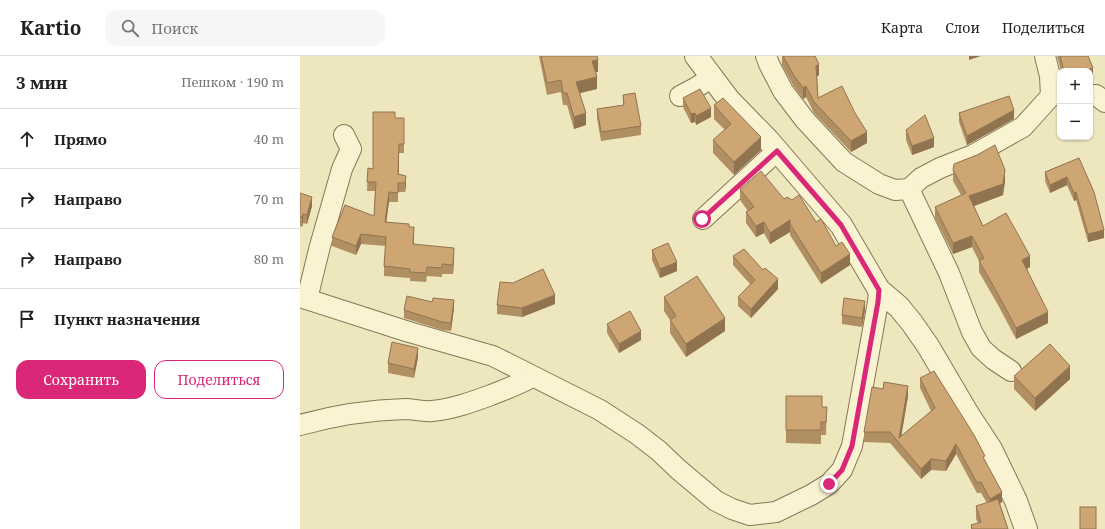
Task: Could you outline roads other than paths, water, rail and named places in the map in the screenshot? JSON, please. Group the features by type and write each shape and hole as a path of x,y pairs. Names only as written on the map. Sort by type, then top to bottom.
{"street":[{"path":"696,56 729,100 777,151 841,225 879,290 899,307 912,323 928,346 968,414 991,449 1016,501 1026,529"},
{"path":"766,56 782,91 805,120 844,162 879,184 895,190 909,189 920,178 940,168 973,155 1023,127 1056,95 1046,56"},
{"path":"680,96 712,77"},
{"path":"1093,95 1096,95 1105,102"},
{"path":"344,135 351,150 342,169 304,298 409,332 493,356 600,410 659,450 679,470 716,501 732,509 750,515 776,512 811,495 829,484 842,470 852,446 879,290"},
{"path":"702,219 777,151"},
{"path":"909,189 949,273 972,332 981,348 993,359 1011,371"},
{"path":"300,425 335,415 365,411 406,409 431,411 450,408 471,403 519,385 532,377"}]}
